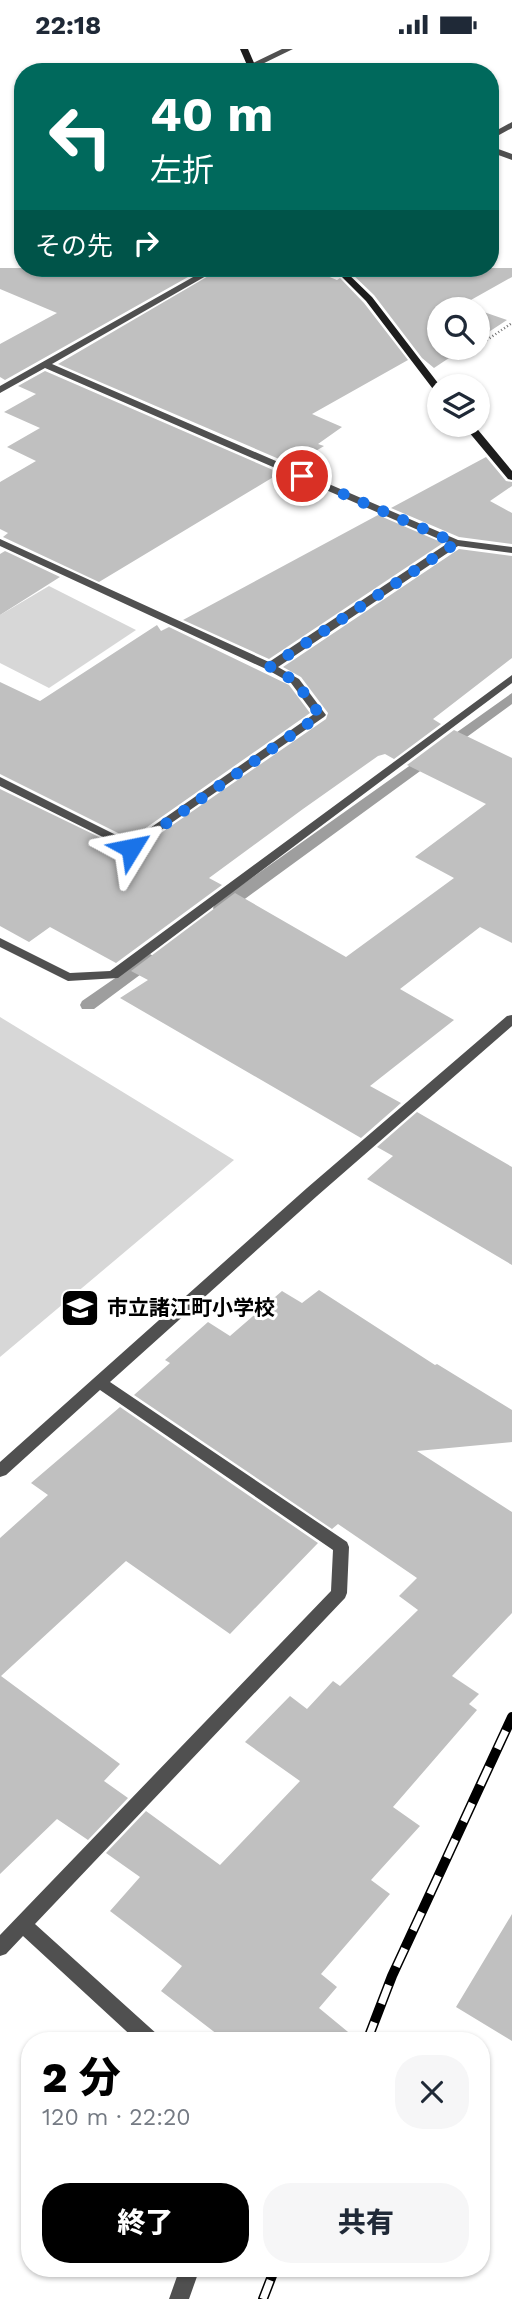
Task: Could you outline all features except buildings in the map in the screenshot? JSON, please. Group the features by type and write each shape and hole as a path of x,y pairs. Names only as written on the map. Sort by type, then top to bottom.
{"main road":[{"path":"346,277 369,299 427,375"},
{"path":"478,437 512,477"}],"street":[{"path":"264,63 289,49"},
{"path":"0,390 199,277"},
{"path":"46,365 456,543 512,550"},
{"path":"0,543 270,667 295,681 320,715 131,848 0,781"},
{"path":"270,667 456,543"},
{"path":"0,942 68,977 113,975 512,678"},
{"path":"0,1471 340,1167 512,1019"},
{"path":"0,1948 339,1593 341,1547 99,1382"},
{"path":"23,1924 141,2032"},
{"path":"179,2299 187,2277"}],"path":[{"path":"490,338 512,323"}],"shaded area":[{"path":"49,586 136,630 49,688 0,663 0,615"},
{"path":"0,1017 234,1160 0,1357"}],"waterway":[{"path":"221,908 512,697"},
{"path":"88,1005 150,959"}],"railway":[{"path":"370,2032 392,1976 512,1717"},
{"path":"263,2299 272,2277"}],"place":[{"name":"市立諸江町小学校","path":"80,1308"}],"route":[{"path":"131,848 320,715 295,681 270,667 456,543 302,476"}]}
